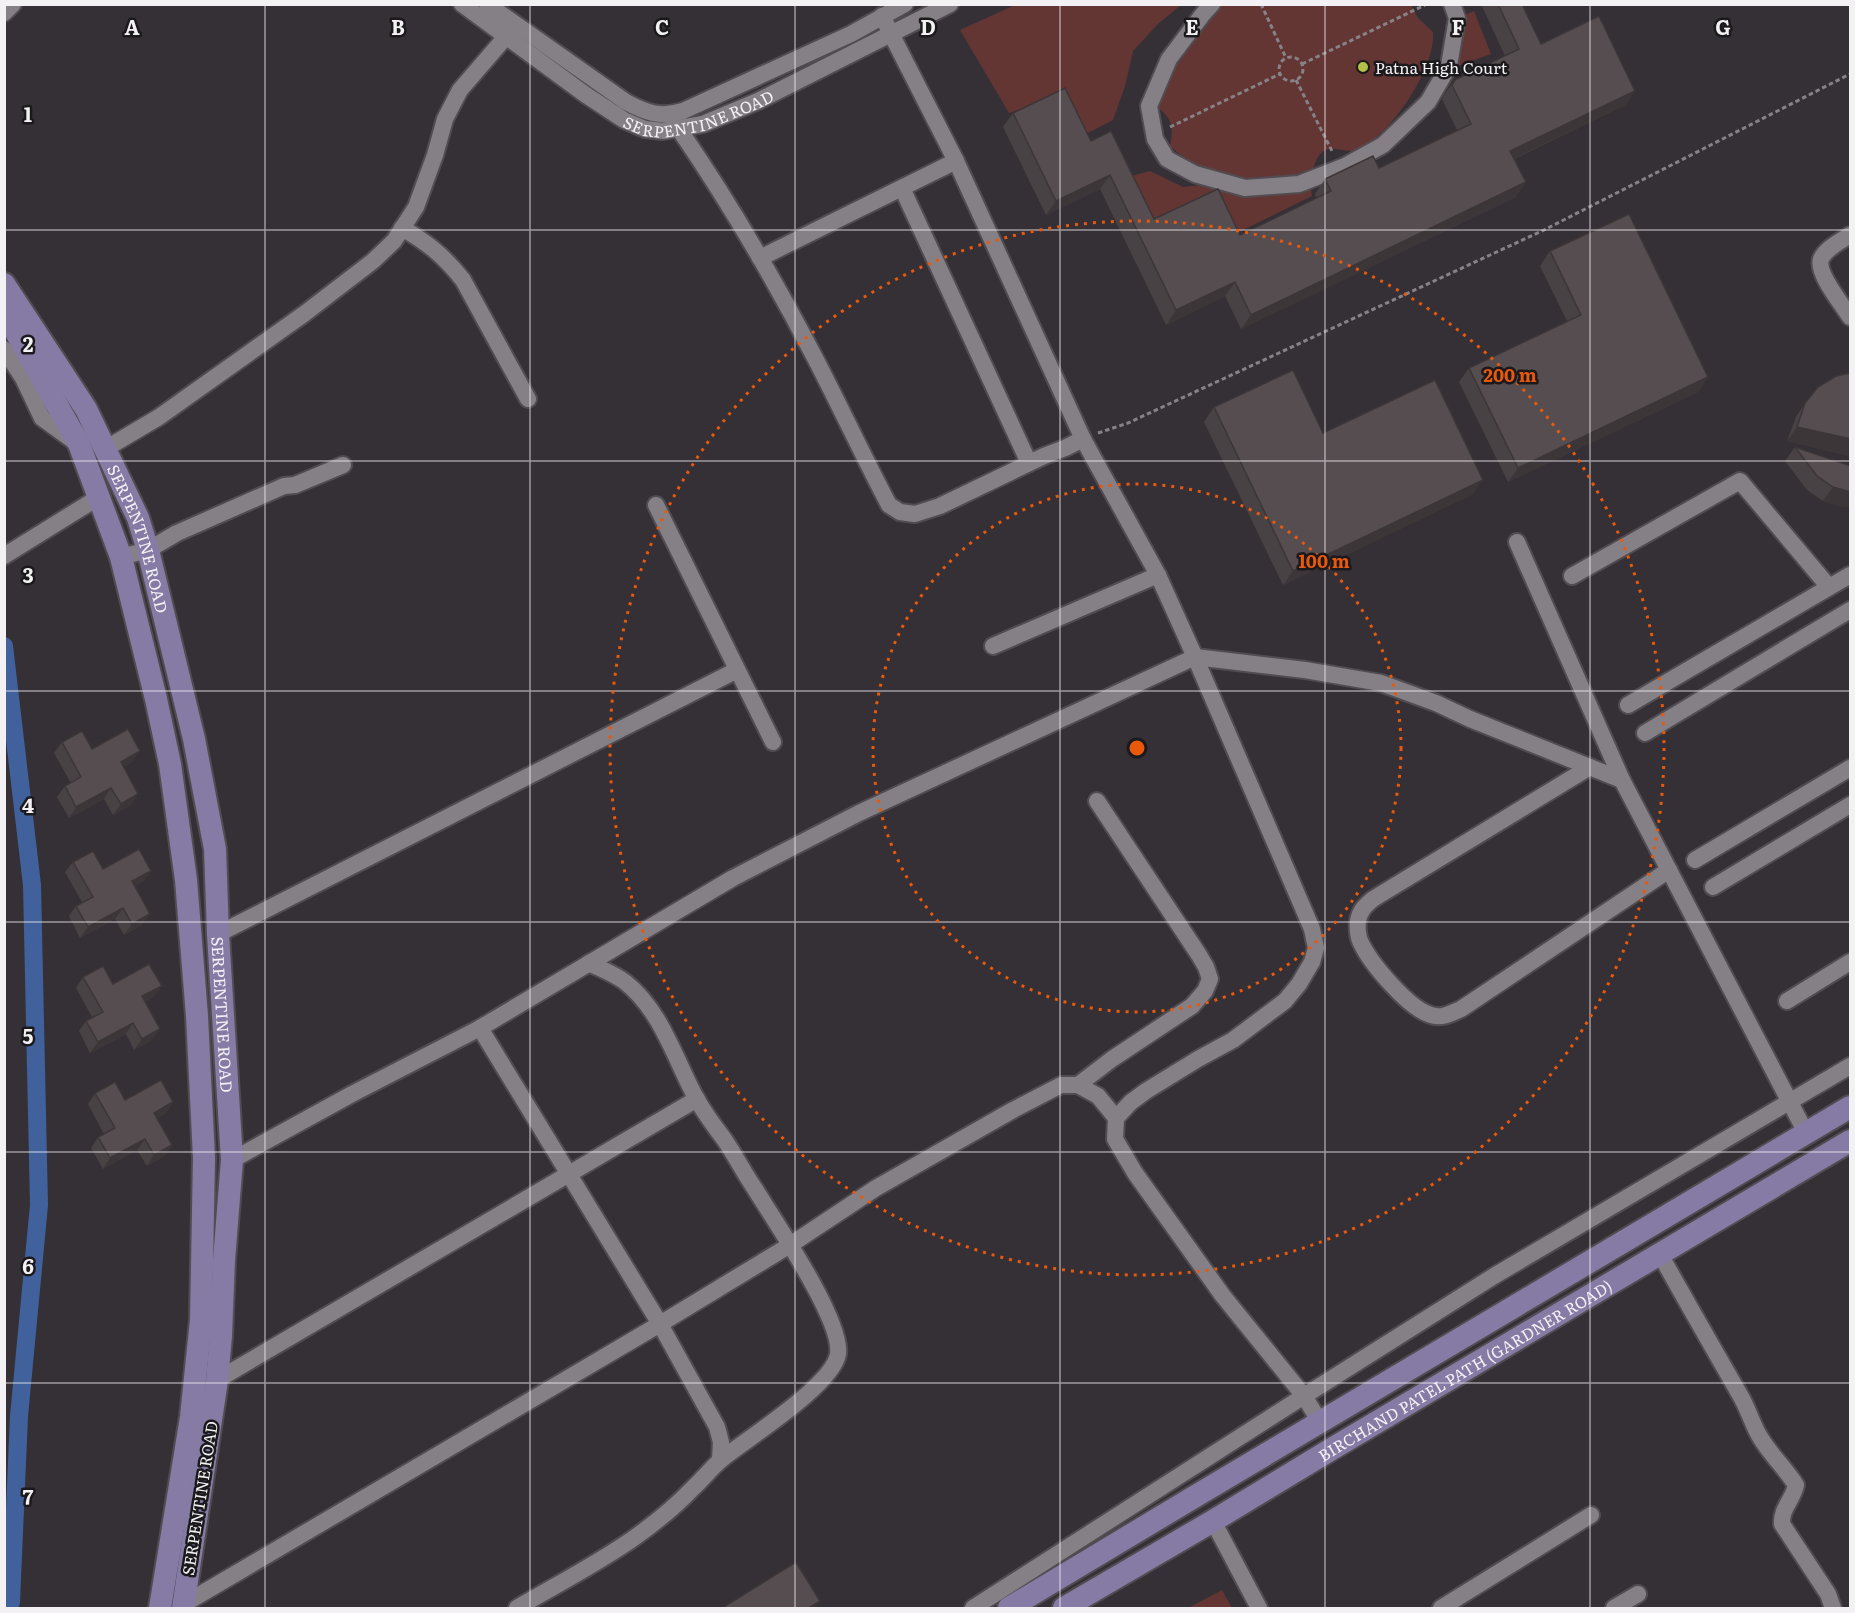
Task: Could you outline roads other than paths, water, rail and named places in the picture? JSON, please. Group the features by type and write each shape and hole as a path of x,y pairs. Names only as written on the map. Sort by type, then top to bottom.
{"main road":[{"path":"4,284 86,409 88,439 99,497 121,557 166,743 186,880 197,1016 204,1158 202,1300 191,1417 160,1608"},
{"path":"4,311 88,439"},
{"name":"SERPENTINE ROAD","path":"88,439 138,518 148,550 194,739 215,849 232,1160 217,1380 183,1606"},
{"path":"143,645 170,638"},
{"path":"166,743 194,739"},
{"name":"BIRCHAND PATEL PATH (GARDNER ROAD)","path":"1009,1608 1851,1107"},
{"name":"BIRCHAND PATEL PATH (GARDNER ROAD)","path":"1073,1605 1851,1141"},
{"path":"167,1564 188,1571"}],"street":[{"path":"4,13 13,4"},
{"name":"SERPENTINE ROAD","path":"462,4 511,31 586,95 624,120 645,129 657,123 663,131 703,124 758,101 951,4"},
{"path":"4,349 23,378 42,418 88,439 159,417 304,315 374,261 394,241 416,207 445,119 460,90 511,31 487,4"},
{"path":"657,123 670,115 851,34 905,4"},
{"path":"1212,4 1169,59 1149,106 1155,139 1167,159 1195,174 1245,188 1299,184 1340,168 1383,145 1428,102 1449,66 1457,18 1452,4"},
{"path":"882,16 956,161 1083,439 1158,575 1312,929 1316,948 1312,962 1299,984 1285,1001 1233,1040 1198,1059 1131,1102 1116,1118 1115,1139 1135,1173 1223,1296 1304,1396 1320,1422"},
{"path":"680,129 759,258 815,358 889,505 900,512 915,514 940,506 1083,439"},
{"path":"759,258 956,161"},
{"path":"902,188 1029,463"},
{"path":"402,228 436,250 463,280 528,399"},
{"path":"1851,236 1832,248 1821,259 1821,272 1851,317"},
{"path":"121,557 148,550 177,533 284,486 295,485 343,465"},
{"path":"1572,576 1740,482 1829,587"},
{"path":"4,556 99,497"},
{"path":"656,504 773,742"},
{"path":"1517,542 1622,780 1806,1133"},
{"path":"993,646 1158,575"},
{"path":"1628,705 1851,575"},
{"path":"1645,733 1851,610"},
{"path":"232,1160 352,1094 480,1028 733,878 778,854 859,813 1195,657 1305,670 1381,683 1436,703 1622,780"},
{"path":"218,934 737,670"},
{"path":"1590,767 1361,908 1358,923 1360,942 1379,969 1407,1001 1421,1012 1433,1016 1446,1016 1461,1009 1669,870"},
{"path":"1695,860 1851,768"},
{"path":"1078,1085 1132,1045 1192,1006 1205,991 1210,979 1199,955 1097,801"},
{"path":"1713,887 1851,806"},
{"path":"1787,1000 1851,962"},
{"path":"517,1608 602,1558 661,1518 720,1460 801,1399 822,1380 833,1368 838,1353 833,1327 821,1300 790,1245 697,1099 651,1011 624,981 589,963"},
{"path":"480,1028 660,1324 717,1427 721,1442 720,1460"},
{"path":"973,1608 1494,1276 1851,1066"},
{"path":"183,1606 660,1324 790,1245 876,1188 1013,1110 1061,1085 1078,1085 1098,1096 1116,1118"},
{"path":"217,1380 697,1099"},
{"path":"1660,1254 1704,1335 1741,1396 1758,1434 1769,1452 1796,1485 1795,1492 1785,1506 1782,1524 1828,1594 1833,1608"},
{"path":"1441,1608 1591,1515"},
{"path":"1213,1521 1259,1608"},
{"path":"1614,1608 1638,1594"}],"waterway":[{"path":"4,646 32,885 39,1205 19,1416 11,1602"}],"place":[{"name":"Patna High Court","path":"1363,67"}]}
